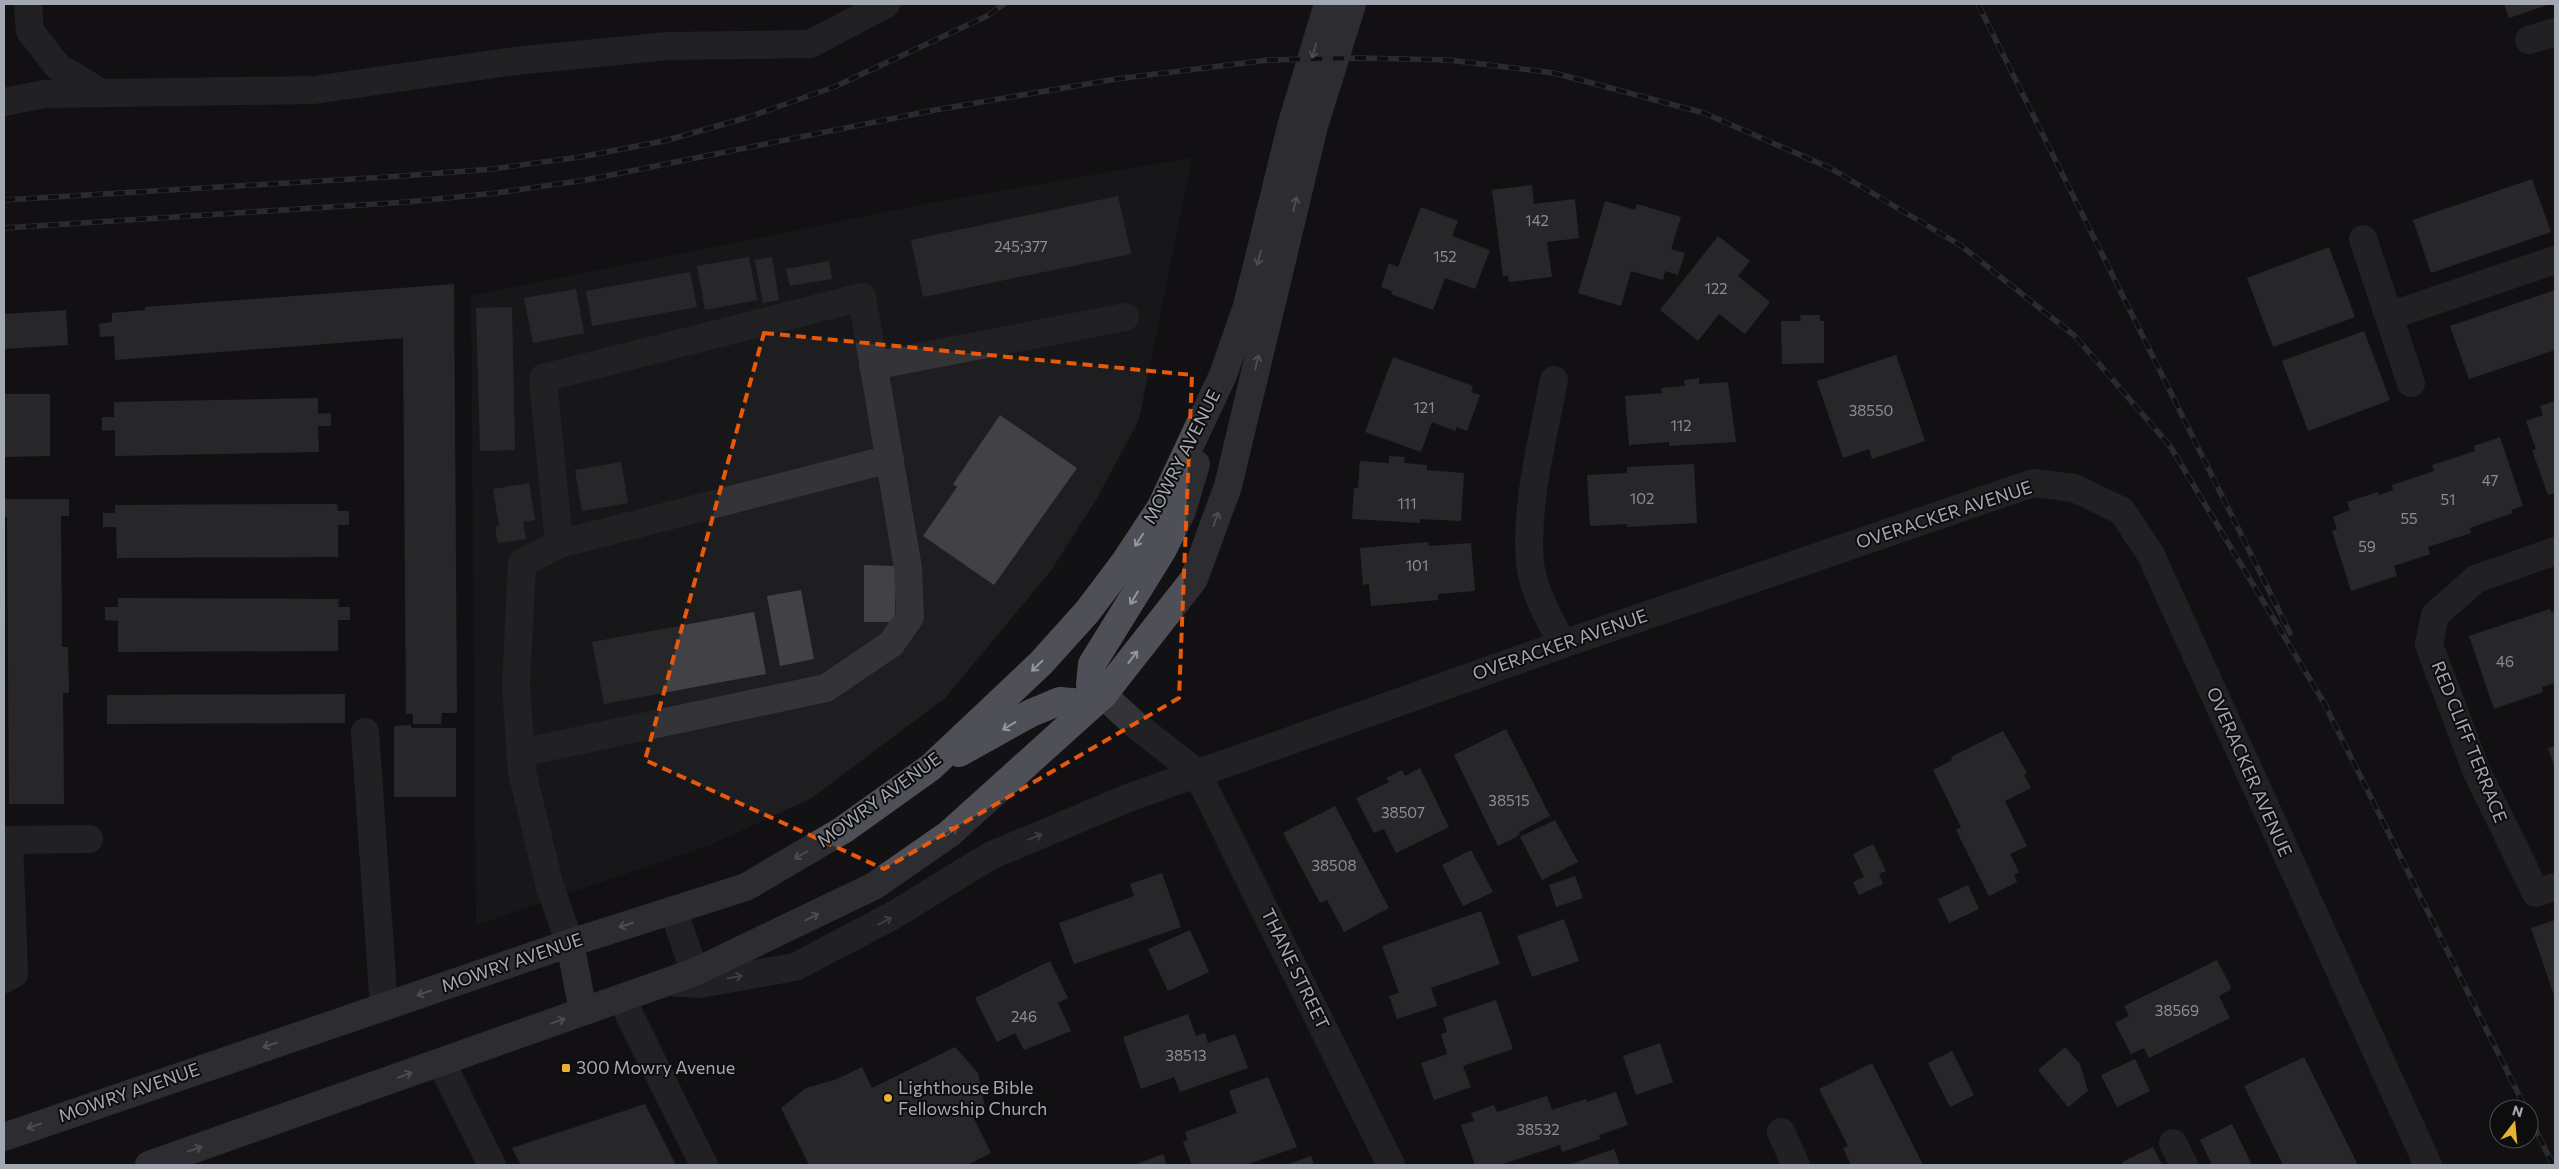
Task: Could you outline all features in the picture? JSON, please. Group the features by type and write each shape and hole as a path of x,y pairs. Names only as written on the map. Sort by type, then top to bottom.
{"main road":[{"name":"MOWRY AVENUE","path":"4,1136 570,943 746,887 843,830 930,767 1041,663 1087,612 1124,563 1161,507 1223,375 1247,306 1292,123 1328,4"},
{"name":"MOWRY AVENUE","path":"149,1165 695,972 874,886 949,834 1103,695 1194,579 1228,486 1314,126 1352,4"},
{"path":"1103,695 1090,685 1092,664 1162,551 1182,511 1223,375"},
{"path":"930,767 1060,701 1083,703 1103,695"},
{"path":"570,943 583,1011"}],"street":[{"path":"28,4 30,31 58,67 102,93"},
{"path":"4,102 44,94 314,90 514,61 658,47 810,44 886,4"},
{"path":"2529,40 2555,32"},
{"path":"2363,239 2410,382"},
{"path":"2388,316 2555,260"},
{"path":"520,753 826,688 891,644 910,617 908,568 862,297 543,378 559,544"},
{"path":"873,366 1125,318"},
{"path":"1554,380 1532,491 1530,564 1544,608 1563,644"},
{"path":"570,943 550,887 522,772 516,686 522,563 559,544 890,459"},
{"name":"OVERACKER AVENUE","path":"1198,772 1563,644 2033,483 2074,488 2122,510 2151,555 2428,1165"},
{"name":"RED CLIFF TERRACE","path":"2546,890 2476,770 2429,645 2435,615 2476,579 2555,552"},
{"path":"1103,695 1137,726 1198,772"},
{"path":"365,732 384,1006"},
{"name":"MOWRY AVENUE","path":"669,982 700,984 795,967 892,916 990,856 1128,798 1198,772"},
{"name":"THANE STREET","path":"1198,772 1391,1165"},
{"path":"4,979 14,974 7,840 89,839"},
{"path":"672,910 695,972"},
{"path":"621,998 704,1165"},
{"path":"441,1062 492,1165"},
{"path":"1781,1132 1796,1165"}],"highlighted area":[{"path":"764,333 1192,375 1179,698 884,869 645,760"}],"shaded area":[{"path":"1192,158 1139,420 1096,500 1050,572 945,698 810,799 710,845 476,925 471,296 941,201"}],"building":[{"path":"2504,4 2550,4 2509,18"},
{"path":"2532,179 2551,232 2431,273 2413,220"},
{"path":"1532,185 1534,204 1575,199 1579,238 1547,242 1552,277 1509,282 1508,276 1503,276 1492,190"},
{"path":"1118,196 1131,254 923,297 911,240"},
{"path":"1605,201 1635,210 1637,204 1681,217 1671,249 1685,253 1678,275 1665,271 1663,280 1631,271 1621,306 1578,293"},
{"path":"1421,207 1458,221 1452,236 1490,250 1475,289 1445,278 1433,310 1391,294 1392,291 1381,287 1389,263 1398,267"},
{"path":"1718,236 1750,261 1738,276 1770,302 1745,334 1719,314 1698,341 1660,310"},
{"path":"2329,247 2355,317 2273,347 2247,278"},
{"path":"749,257 757,300 705,310 697,266"},
{"path":"772,257 779,300 763,303 755,260"},
{"path":"829,261 832,279 790,286 786,269"},
{"path":"690,272 697,307 592,326 586,291"},
{"path":"454,284 457,713 442,713 441,724 413,724 413,714 406,714 403,338 115,360 114,336 100,337 99,324 112,322 112,313 145,310 145,307"},
{"path":"576,289 584,333 533,343 524,298"},
{"path":"2555,290 2555,350 2469,379 2450,326"},
{"path":"512,307 515,450 480,451 476,308"},
{"path":"66,310 68,345 4,349 4,314"},
{"path":"1800,315 1820,315 1820,321 1824,321 1824,363 1782,364 1781,321 1801,321"},
{"path":"2364,331 2390,400 2308,431 2282,361"},
{"path":"1896,355 1925,441 1872,459 1869,449 1843,458 1817,381"},
{"path":"1393,357 1473,386 1471,392 1480,395 1467,431 1457,427 1455,431 1432,422 1421,452 1365,432"},
{"path":"1699,378 1699,384 1728,382 1736,442 1669,446 1669,442 1629,445 1625,396 1662,393 1661,388 1685,386 1684,380"},
{"path":"4,394 50,394 50,456 4,457"},
{"path":"318,398 318,414 331,413 331,426 318,426 319,452 115,456 115,430 102,431 102,417 114,417 114,402"},
{"path":"2555,401 2555,493 2548,495 2532,450 2536,449 2526,421 2543,415 2540,406"},
{"path":"1000,415 1077,468 994,585 923,536 957,487 953,484"},
{"path":"2500,437 2523,506 2511,510 2513,513 2470,528 2471,533 2428,547 2430,554 2394,566 2397,576 2351,591 2332,531 2337,529 2333,517 2350,510 2347,502 2378,492 2379,495 2393,490 2392,485 2434,471 2432,465 2475,451 2474,446"},
{"path":"1389,456 1405,457 1404,463 1427,465 1427,470 1464,473 1461,521 1420,519 1420,523 1352,519 1354,488 1358,488 1360,461 1389,463"},
{"path":"621,462 628,503 582,511 575,470"},
{"path":"1694,464 1697,523 1627,527 1627,524 1590,526 1587,475 1627,473 1627,467"},
{"path":"529,483 535,520 523,522 526,539 498,543 495,527 499,526 493,489"},
{"path":"4,499 69,499 69,516 61,516 62,647 68,647 69,693 63,693 64,804 9,804 7,517 4,517"},
{"path":"337,504 338,511 349,511 349,525 338,525 338,557 117,558 116,527 103,527 103,513 115,513 115,505"},
{"path":"1428,542 1429,546 1471,543 1475,591 1438,594 1438,600 1371,606 1369,584 1363,585 1360,548"},
{"path":"864,565 895,566 895,622 864,622"},
{"path":"801,590 814,659 780,666 767,596"},
{"path":"118,598 339,599 338,607 350,607 350,620 338,620 338,651 118,652 118,621 105,620 105,607 118,607"},
{"path":"2550,609 2551,612 2555,611 2555,683 2542,687 2543,692 2494,709 2469,636"},
{"path":"754,612 766,674 604,704 592,642"},
{"path":"345,694 345,723 107,724 107,695"},
{"path":"411,725 411,728 456,728 456,797 394,797 394,726"},
{"path":"1506,729 1550,816 1519,832 1520,834 1516,837 1498,846 1454,755"},
{"path":"2003,731 2027,773 2024,775 2031,788 2005,801 2027,846 2010,854 2019,872 2014,875 2017,882 1989,896 1956,830 1961,827 1933,770 1952,760 1951,757"},
{"path":"2555,746 2555,768 2548,748"},
{"path":"1420,768 1449,827 1396,853 1384,829 1374,833 1356,798 1389,782 1386,778 1402,770 1405,776"},
{"path":"1335,806 1389,908 1344,932 1327,900 1320,903 1283,833"},
{"path":"1555,820 1578,862 1542,880 1520,837"},
{"path":"1873,844 1886,871 1879,874 1883,884 1859,895 1853,882 1864,877 1853,854"},
{"path":"1471,850 1493,892 1463,906 1442,865"},
{"path":"1162,873 1181,927 1074,964 1059,923 1134,896 1130,884"},
{"path":"1575,876 1583,898 1556,907 1549,885"},
{"path":"1968,885 1979,909 1949,923 1938,899"},
{"path":"1481,911 1500,964 1431,988 1437,1006 1397,1019 1389,996 1399,993 1382,946"},
{"path":"1564,919 1579,961 1532,977 1517,936"},
{"path":"2555,920 2555,998 2531,928"},
{"path":"1190,930 1209,972 1168,991 1148,949"},
{"path":"2217,960 2231,987 2230,990 2219,996 2230,1018 2149,1058 2144,1048 2131,1054 2115,1023 2129,1016 2124,1006"},
{"path":"1050,961 1068,998 1058,1003 1071,1031 1024,1050 1015,1033 997,1042 975,998"},
{"path":"1496,1000 1513,1049 1463,1066 1471,1087 1434,1100 1421,1063 1447,1054 1441,1034 1447,1032 1443,1018"},
{"path":"1188,1014 1196,1036 1205,1033 1208,1043 1235,1034 1248,1068 1180,1092 1174,1077 1141,1089 1123,1037"},
{"path":"1660,1043 1673,1082 1636,1095 1623,1056"},
{"name":"Lighthouse Bible Fellowship Church","path":"955,1047 978,1073 985,1107 971,1113 991,1153 967,1165 809,1165 781,1108 806,1088 837,1079 862,1067 872,1088"},
{"path":"2065,1047 2080,1064 2088,1091 2068,1107 2038,1070"},
{"path":"1952,1051 1974,1095 1950,1107 1928,1063"},
{"path":"2304,1057 2358,1165 2283,1165 2244,1086"},
{"path":"2135,1059 2150,1091 2117,1107 2101,1075"},
{"path":"1872,1063 1923,1165 1851,1165 1843,1148 1848,1146 1819,1089"},
{"path":"1268,1077 1297,1147 1246,1165 1192,1165 1183,1142 1188,1140 1185,1132 1237,1113 1229,1091"},
{"path":"1616,1092 1628,1125 1599,1135 1600,1139 1562,1152 1560,1145 1500,1165 1475,1165 1461,1125 1474,1121 1471,1113 1494,1105 1497,1112 1547,1096 1552,1110 1586,1099 1587,1102"},
{"path":"645,1104 676,1165 521,1165 512,1148"},
{"path":"2232,1124 2252,1165 2212,1165 2200,1140"},
{"path":"2153,1147 2162,1165 2124,1165 2122,1162"},
{"path":"1614,1149 1620,1165 1568,1165"},
{"path":"1163,1154 1167,1165 1134,1165"},
{"path":"1311,1156 1314,1165 1286,1165"}],"railway":[{"path":"4,200 492,169 580,157 664,141 749,117 834,87 987,16 1004,4"},
{"path":"1978,4 2290,633"},
{"path":"4,228 407,202 496,193 586,180 935,110 1116,79 1269,60 1359,58 1449,60 1554,73 1704,113 1830,168 1960,245 2075,336 2170,446 2326,706"},
{"path":"2323,701 2521,1099"},
{"path":"2539,1136 2553,1165"}],"place":[{"name":"300 Mowry Avenue","path":"566,1068"},
{"name":"Lighthouse Bible Fellowship Church","path":"888,1098"}]}
